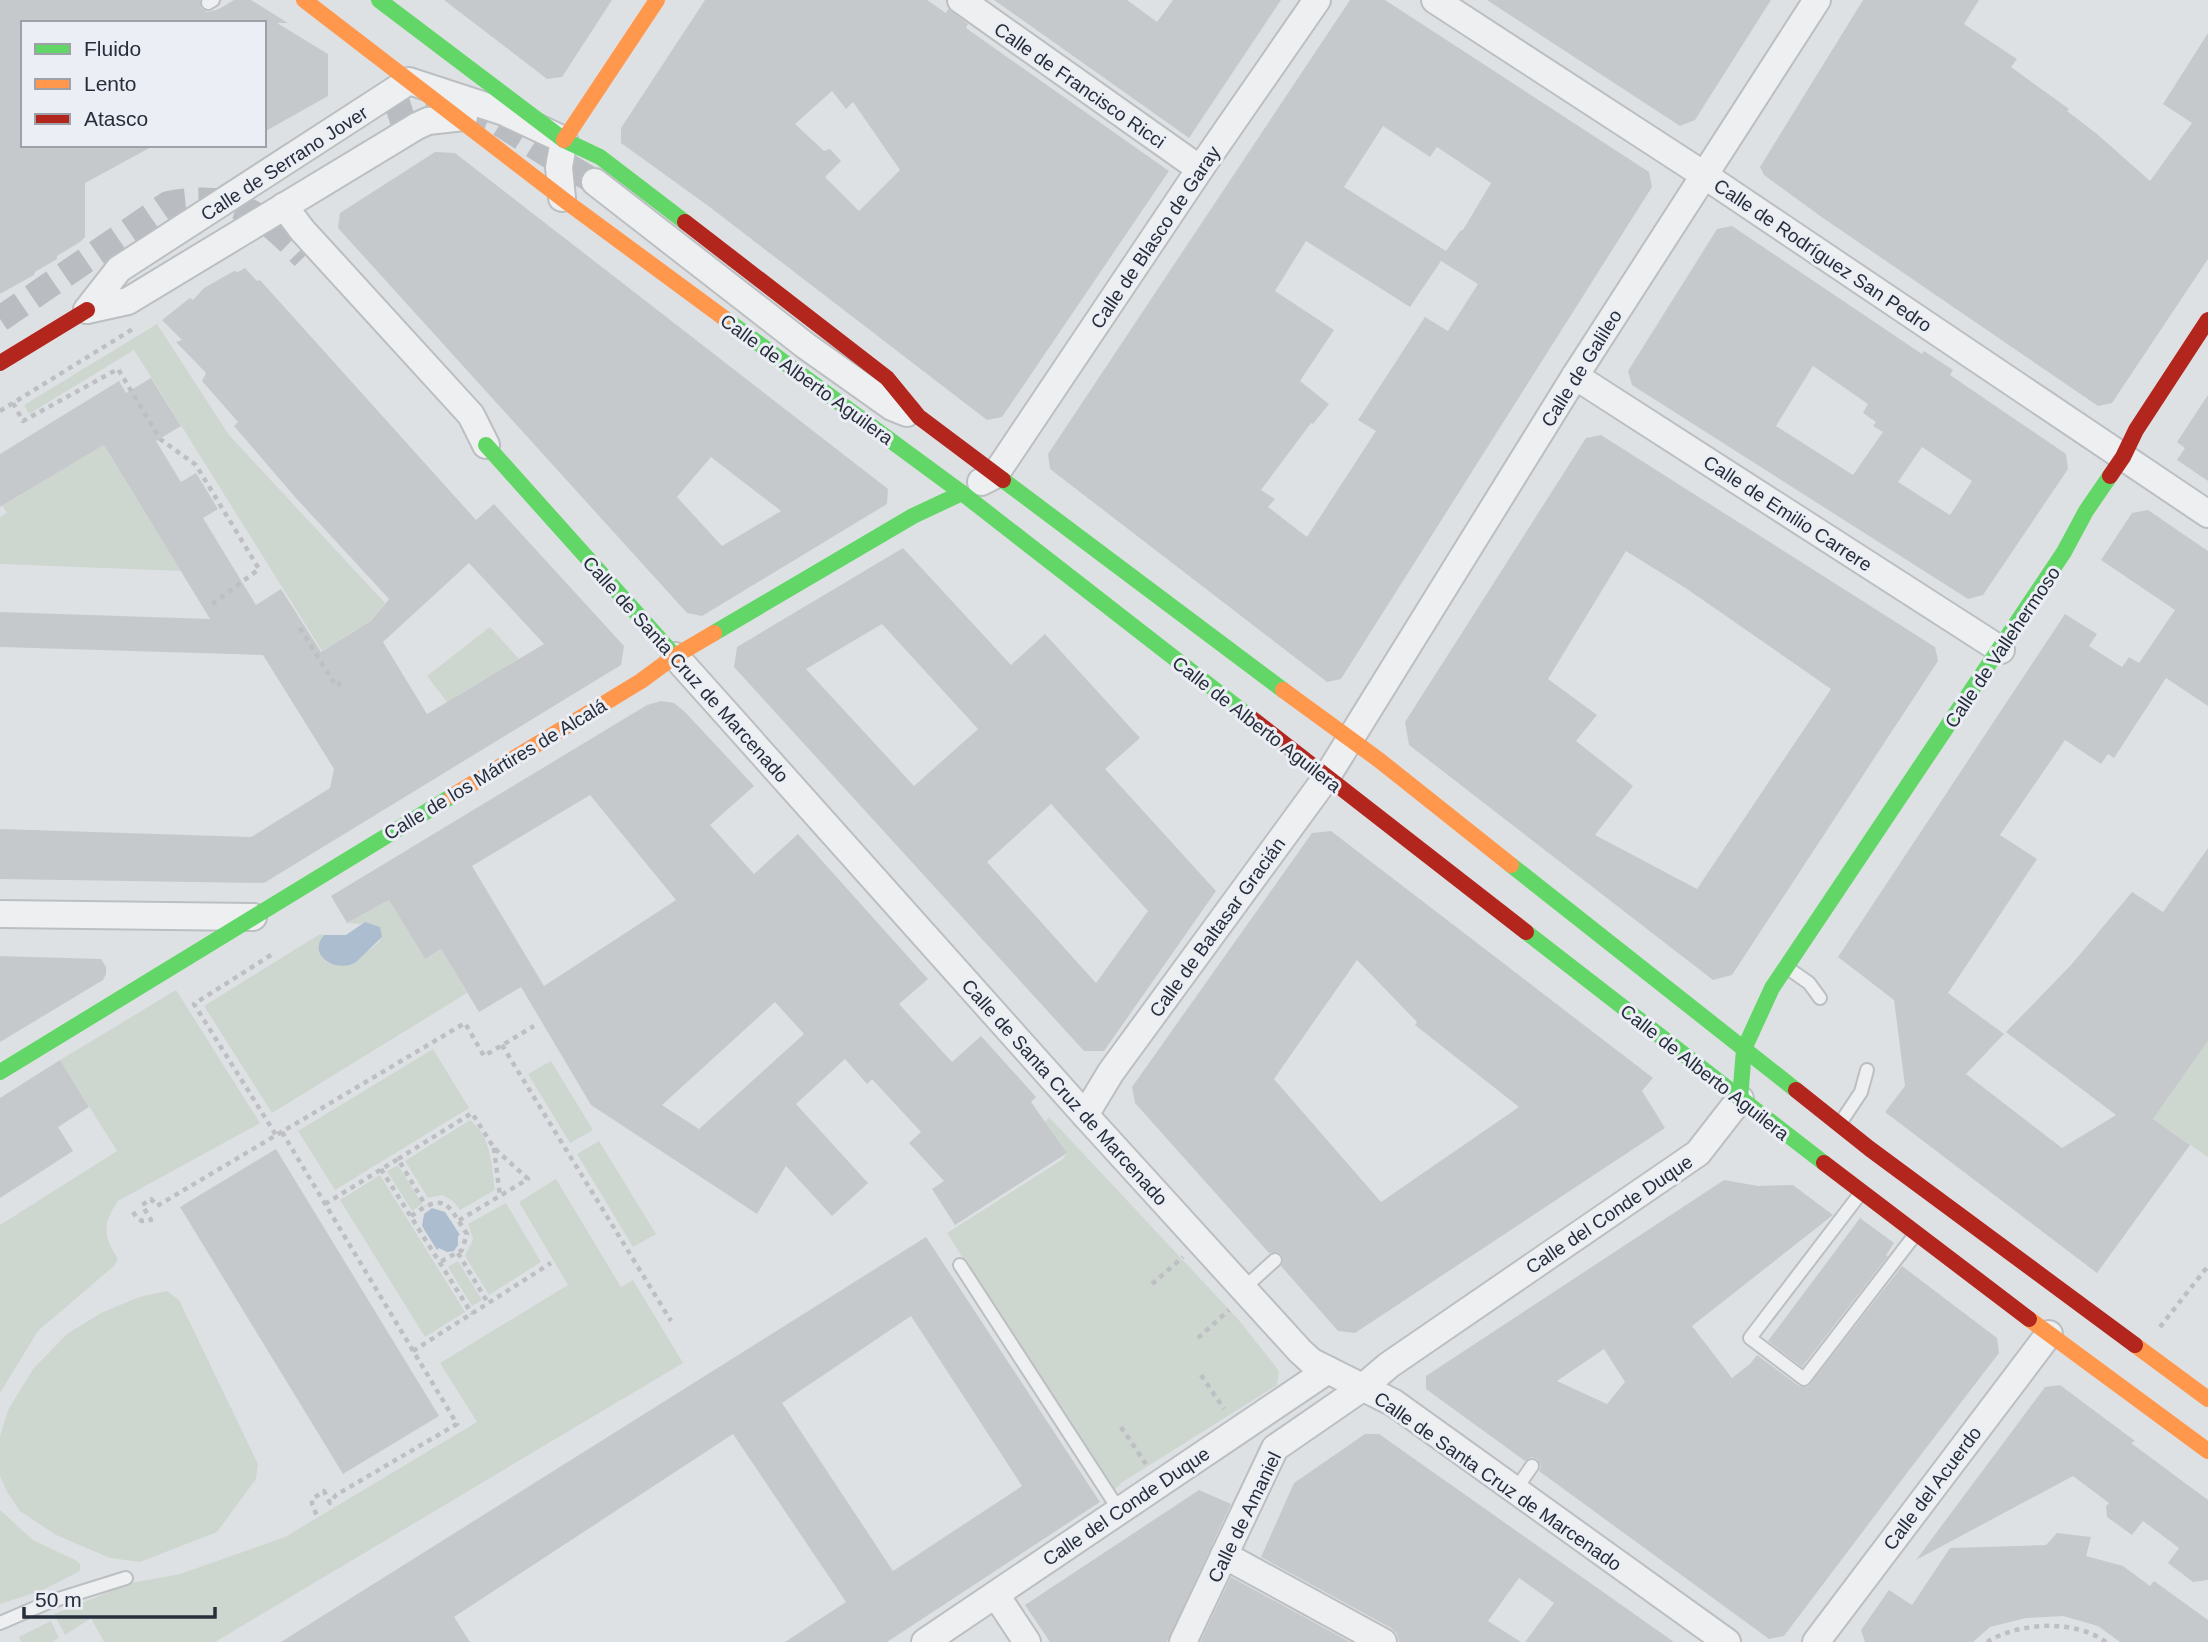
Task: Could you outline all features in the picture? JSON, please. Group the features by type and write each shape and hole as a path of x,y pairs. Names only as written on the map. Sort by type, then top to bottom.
{"main road":[{"name":"Calle de Alberto Aguilera","path":"304,0 562,198 962,493 1740,1099 2208,1451"},
{"name":"Calle de Alberto Aguilera","path":"379,0 564,140 600,157 887,378 919,417 1379,760 1870,1149 2208,1399"},
{"path":"564,140 657,0"},
{"name":"Calle de Serrano Jover","path":"0,363 87,310"},
{"name":"Calle de Vallehermoso","path":"1740,1099 1744,1049 1765,999 2001,650 2064,552 2086,511 2123,457 2136,430 2208,320"},
{"name":"Calle de Santa Cruz de Marcenado","path":"486,445 675,656"},
{"name":"Calle de los Mártires de Alcalá","path":"0,1072 641,681 675,656 925,509 962,493"}],"street":[{"name":"Calle de Francisco Ricci","path":"961,0 1200,169"},
{"name":"Calle de Blasco de Garay","path":"995,475 1317,0"},
{"name":"Calle de Rodríguez San Pedro","path":"1435,0 1704,175 2208,514"},
{"name":"Calle de Galileo","path":"1349,739 1575,376 1817,0"},
{"path":"409,81 504,112 564,140 559,167 562,198"},
{"name":"Calle de Serrano Jover","path":"87,310 119,269 409,81"},
{"name":"Calle de Serrano Jover","path":"87,310 128,300 416,126 428,121 504,112"},
{"name":"Calle de Serrano Jover","path":"87,310 388,117"},
{"name":"Calle de Alberto Aguilera","path":"595,182 806,346 892,407 919,417"},
{"name":"Calle de Santa Cruz de Marcenado","path":"284,206 302,230 471,415 486,445"},
{"name":"Calle de Santa Cruz de Marcenado","path":"304,257 459,428 486,445"},
{"name":"Calle de Emilio Carrere","path":"1575,376 2001,650"},
{"name":"Calle de los Mártires de Alcalá","path":"962,493 995,475"},
{"name":"Calle de Santa Cruz de Marcenado","path":"675,656 1300,1351 1312,1362 1394,1404 1727,1642"},
{"name":"Calle de Baltasar Gracián","path":"1085,1115 1111,1072 1325,778 1349,739"},
{"path":"0,914 253,917"},
{"name":"Calle del Conde Duque","path":"1362,1388 1390,1365 1699,1153 1740,1099"},
{"name":"Calle del Acuerdo","path":"1816,1642 2049,1334"},
{"name":"Calle del Conde Duque","path":"925,1642 1119,1510 1231,1422 1328,1370"},
{"name":"Calle de Amaniel","path":"1184,1642 1275,1448 1362,1388"},
{"path":"1231,1422 1259,1447 1267,1463"},
{"path":"1224,1555 1383,1642"},
{"path":"996,1595 1027,1642"}],"lane":[{"path":"1786,967 1808,983 1820,998"},
{"path":"1840,1123 1861,1092 1867,1070"},
{"path":"1863,1191 1750,1338 1804,1379 1917,1232"},
{"path":"1243,1289 1275,1259"},
{"path":"960,1265 1119,1510"},
{"path":"1516,1489 1532,1466"},
{"path":"0,1623 49,1602 126,1578"}],"path":[{"path":"13,403 23,421 118,369 160,439 196,465 259,569 212,605"},
{"path":"300,628 336,686 341,683"},
{"path":"271,955 194,1004 276,1135"},
{"path":"133,1212 142,1222 151,1220 142,1205 151,1199 157,1206 465,1023 484,1056 534,1026"},
{"path":"502,1045 671,1321"},
{"path":"325,1204 472,1113 494,1147 528,1180 458,1222"},
{"path":"282,1132 457,1424 336,1495 330,1503 324,1491 317,1495 312,1499 317,1516"},
{"path":"494,1147 500,1196"},
{"path":"398,1159 426,1206"},
{"path":"381,1169 472,1314"},
{"path":"411,1216 426,1206 443,1203 449,1207 467,1234 465,1245 458,1253 440,1262"},
{"path":"458,1253 488,1304"},
{"path":"1152,1284 1179,1260"},
{"path":"413,1351 551,1263"},
{"path":"2142,1350 2208,1266"},
{"path":"1198,1338 1227,1312"},
{"path":"1201,1375 1231,1422"},
{"path":"1121,1426 1146,1463"},
{"path":"1987,1642 2003,1632 2035,1626 2094,1634 2106,1642"}],"shaded area":[{"path":"157,324 229,435 385,603 371,621 322,651 134,350 29,414 24,405"},
{"path":"104,445 181,571 0,564 0,517 7,513 2,506"},
{"path":"490,627 519,659 447,702 427,676"},
{"path":"389,900 425,959 441,949 467,993 272,1113 204,1006 320,934 324,935 321,938 325,961 339,966 363,954 382,937 365,922 347,923"},
{"path":"176,990 260,1123 118,1201 109,1217 106,1230 109,1243 118,1259 114,1266 38,1331 0,1393 0,1225 117,1151 60,1060"},
{"path":"2208,1041 2208,1157 2153,1119"},
{"path":"433,1049 469,1108 335,1190 298,1131"},
{"path":"551,1061 593,1130 570,1143 528,1074"},
{"path":"1049,1117 1238,1319 1279,1371 1277,1385 1121,1483 1112,1493 947,1233 1063,1159 1067,1153 1045,1122"},
{"path":"470,1120 486,1143 495,1190 460,1210 453,1201 442,1195 428,1198 405,1161"},
{"path":"599,1141 656,1234 633,1247 577,1154"},
{"path":"398,1165 422,1204 412,1211 387,1171"},
{"path":"380,1175 465,1312 425,1337 340,1200"},
{"path":"556,1179 621,1287 633,1280 683,1363 215,1642 104,1642 91,1618 65,1635 54,1614 131,1583 180,1574 285,1537 477,1422 440,1363 568,1285 519,1202"},
{"path":"506,1203 541,1262 489,1295 465,1256 473,1239 468,1224"},
{"path":"458,1261 482,1300 472,1306 448,1267"},
{"path":"167,1291 179,1300 258,1464 256,1479 217,1532 140,1562 110,1558 56,1535 20,1511 0,1476 0,1436 8,1410 33,1369 67,1334 101,1313 139,1297"},
{"path":"0,1510 33,1540 75,1560 80,1564 80,1571 43,1590 0,1604"},
{"path":"51,1621 59,1638 51,1642 21,1642 19,1637"}],"water":[{"path":"365,922 380,927 382,937 356,962 341,966 326,961 321,956 319,943 324,935 346,935"},
{"path":"432,1208 445,1212 460,1235 454,1251 447,1252 439,1248 437,1250 422,1226 424,1214"}],"building":[{"path":"0,0 200,0 201,8 207,12 219,9 234,0 251,0 288,23 277,23 328,54 328,96 266,131 266,21 21,21 21,147 151,147 85,183 85,237 34,275 0,294"},
{"path":"444,0 612,0 562,77 547,79"},
{"path":"705,0 927,0 946,13 948,9 968,24 966,28 1169,171 1002,417 987,420 711,208 621,143 621,128","holes":["832,91 846,109 853,102 900,170 859,211 825,177 841,161 830,149 824,151 795,124"]},
{"path":"994,0 1127,0 1157,22 1173,0 1281,0 1189,138"},
{"path":"1350,0 1385,0 1649,172 1652,187 1341,679 1327,682 1050,469 1048,454","holes":["1383,126 1430,157 1437,147 1491,183 1463,230 1446,251 1344,187","1306,241 1410,307 1441,261 1478,284 1448,331 1425,317 1358,420 1376,431 1307,537 1268,507 1275,499 1261,490 1311,423 1313,424 1329,404 1300,381 1334,330 1275,291"]},
{"path":"1487,0 1771,0 1695,120 1680,126"},
{"path":"1863,0 1979,0 1964,24 2017,59 2011,67 2069,109 2067,111 2150,181 2192,123 2163,104 2208,33 2208,259 2112,403 2098,406 1764,175 1760,167"},
{"path":"435,152 455,153 888,489 887,504 702,616 687,613 338,228 340,213","holes":["711,457 781,511 722,546 677,497"]},
{"path":"1732,226 1922,354 1924,351 1953,370 1950,375 2066,454 2068,469 1983,595 1968,599 1632,385 1628,371 1717,229","holes":["1813,366 1868,404 1863,413 1876,422 1873,426 1883,432 1853,475 1776,426","1922,447 1972,481 1950,515 1898,482"]},
{"path":"245,268 257,281 260,280 476,520 494,504 624,646 621,665 264,883 0,879 0,829 251,837 330,788 334,769 263,655 0,647 0,612 210,619 104,445 0,507 0,454 119,381 126,393 151,378 181,426 156,441 181,482 196,473 218,509 203,518 256,605 281,589 321,652 371,621 389,599 234,426 238,422 202,381 206,373 176,342 182,340 162,320 190,298 193,300 204,288 234,271","holes":["469,563 544,644 427,714 383,642"]},
{"path":"2208,395 2208,481 2177,460 2185,448 2177,442"},
{"path":"1601,435 1935,647 1938,661 1732,975 1713,980 1409,745 1405,722 1586,438","holes":["1626,551 1687,589 1831,689 1697,889 1595,835 1633,786 1576,741 1597,715 1548,679"]},
{"path":"2148,510 2208,551 2208,706 2166,678 2114,758 2108,754 2101,764 2065,740 2000,835 2037,859 1948,993 2004,1034 1966,1074 2062,1148 2116,1115 2006,1032 2071,965 2132,892 2163,912 2208,848 2208,1041 2153,1119 2190,1145 2097,1273 1885,1112 1905,1086 1894,1000 1838,957 2065,614 2097,634 2089,646 2122,667 2129,657 2139,663 2175,610 2101,560 2132,513"},
{"path":"903,548 1011,665 1045,634 1140,738 1105,769 1216,891 1104,1051 1084,1051 734,667 737,647","holes":["882,624 978,729 914,786 806,669","1051,804 1148,911 1096,983 987,862"]},
{"path":"661,701 674,703 754,786 710,825 754,874 798,834 928,979 899,1004 952,1062 981,1036 1036,1097 1031,1102 1067,1153 955,1225 932,1189 944,1181 909,1143 921,1132 872,1079 867,1084 845,1059 796,1104 868,1183 832,1216 786,1166 757,1214 591,1105 521,987 479,1012 441,949 425,959 389,900 347,923 331,896 647,705","holes":["590,795 676,900 544,986 472,866","775,1002 804,1034 699,1129 662,1105"]},
{"path":"1331,831 1653,1078 1642,1091 1665,1128 1355,1333 1338,1331 1281,1266 1282,1255 1277,1252 1269,1253 1135,1103 1132,1087 1312,833","holes":["1357,960 1417,1022 1415,1025 1519,1107 1381,1202 1274,1079"]},
{"path":"0,956 101,959 106,967 106,974 103,980 0,1042"},
{"path":"60,1060 89,1107 58,1127 73,1151 0,1198 0,1098"},
{"path":"276,1149 439,1416 343,1474 180,1207"},
{"path":"1724,1180 1758,1186 1793,1185 1833,1215 1692,1326 1732,1378 1757,1355 1799,1386 1808,1387 1902,1266 1997,1338 1999,1353 1784,1636 1769,1639 1539,1471 1541,1466 1537,1459 1532,1457 1525,1461 1426,1389 1426,1376","holes":["1604,1349 1625,1382 1607,1404 1557,1381"]},
{"path":"1860,1218 1894,1243 1886,1255 1888,1256 1802,1367 1768,1341"},
{"path":"926,1237 1100,1502 887,1642 785,1642 846,1602 733,1434 454,1617 470,1642 281,1642","holes":["911,1316 1022,1486 893,1571 782,1403"]},
{"path":"2060,1385 2135,1441 2131,1443 2208,1500 2208,1580 2193,1582 2168,1563 2179,1548 2143,1521 2132,1535 2107,1517 2106,1506 2109,1503 2073,1476 1916,1560 2045,1387"},
{"path":"1365,1434 1379,1434 1674,1642 1525,1642 1554,1603 1519,1578 1488,1621 1521,1642 1399,1642 1397,1634 1391,1628 1261,1557 1294,1483"},
{"path":"1199,1490 1231,1504 1167,1642 1050,1642 1025,1605"},
{"path":"2057,1533 2091,1537 2086,1556 2123,1566 2150,1586 2154,1581 2208,1620 2208,1642 2120,1642 2098,1626 2063,1616 2026,1618 1990,1627 1973,1642 1865,1642 1861,1630 1889,1590 1912,1605 1950,1548 2046,1545"},
{"path":"1231,1577 1350,1642 1200,1642"}],"tunnel":[{"path":"388,117 419,107 465,109 496,121 595,182"},
{"path":"0,319 168,204 211,201 244,209 274,228 304,257"}],"traffic: fast":[{"path":"379,0 564,140 600,157 685,222"},
{"path":"724,318 962,493 1250,717"},
{"path":"486,445 675,656"},
{"path":"1740,1099 1744,1049 1772,988 2064,552 2086,511 2110,476"},
{"path":"1003,480 1283,690"},
{"path":"714,633 913,516 962,493"},
{"path":"0,1072 452,796"},
{"path":"1511,865 1796,1090"},
{"path":"1526,932 1824,1163"}],"traffic: slow":[{"path":"304,0 568,203 724,318"},
{"path":"564,140 657,0"},
{"path":"452,796 641,681 675,656 714,633"},
{"path":"1283,690 1379,760 1511,865"},
{"path":"2029,1319 2208,1451"},
{"path":"2135,1345 2208,1399"}],"traffic: jam":[{"path":"685,222 887,378 919,417 1003,480"},
{"path":"0,363 87,310"},
{"path":"2110,476 2136,430 2208,320"},
{"path":"1250,717 1526,932"},
{"path":"1796,1090 1870,1149 2135,1345"},
{"path":"1824,1163 2029,1319"}]}
